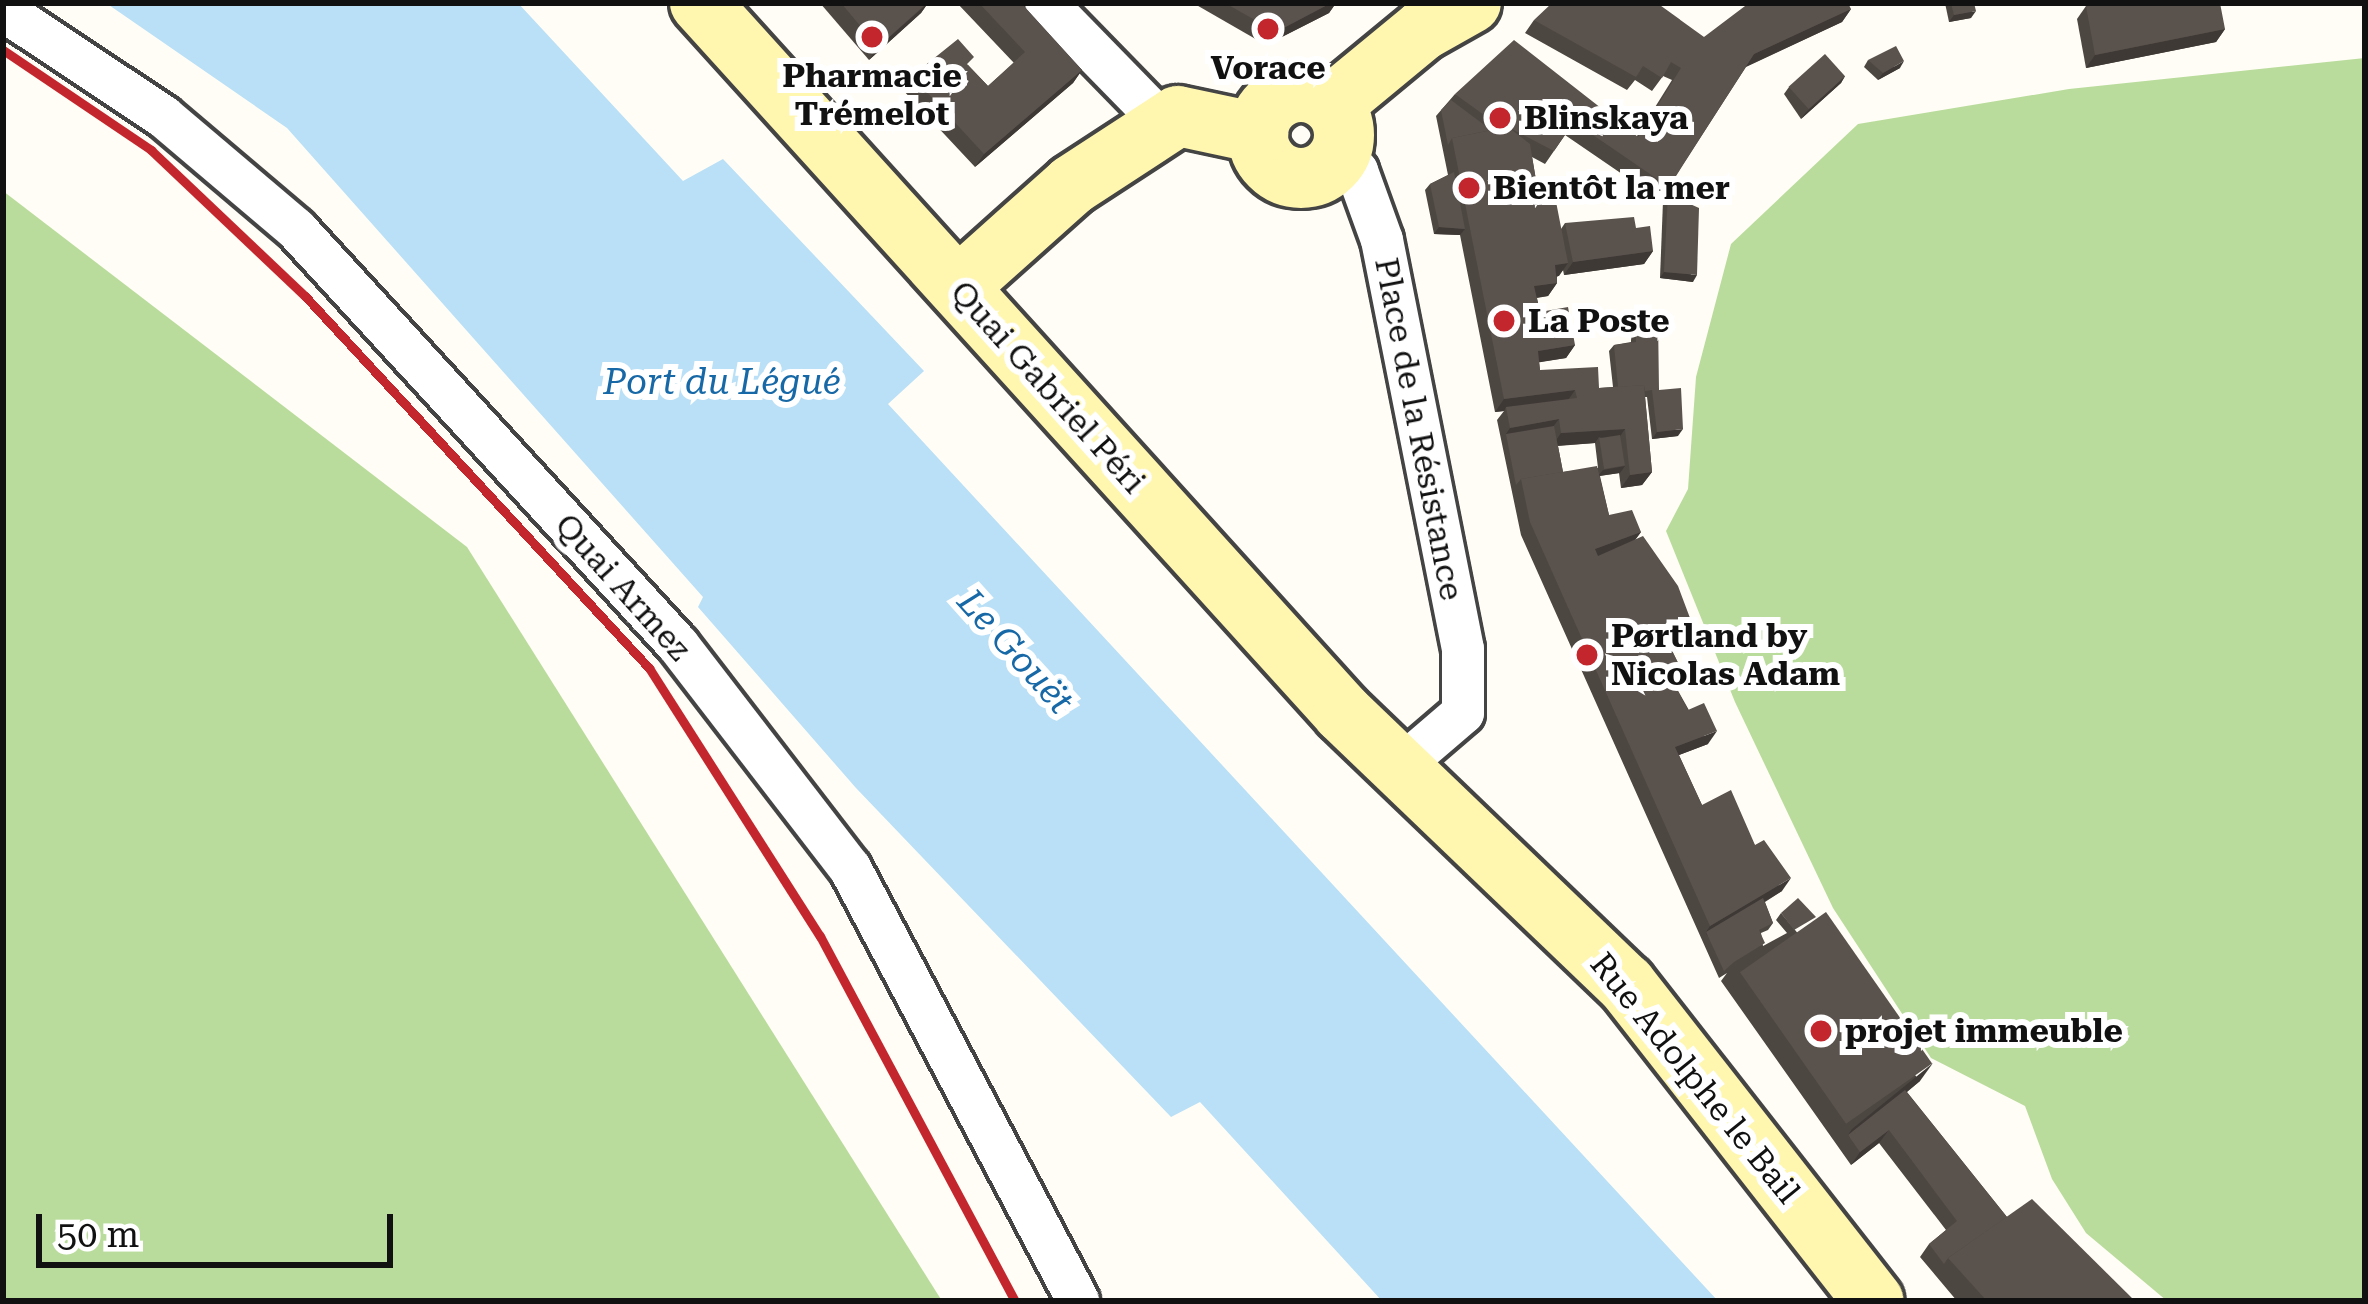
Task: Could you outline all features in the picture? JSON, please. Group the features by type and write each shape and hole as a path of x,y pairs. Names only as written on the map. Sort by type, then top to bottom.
{"street":[{"name":"Quai Gabriel Péri","path":"700,3 1400,766"},
{"path":"1046,3 1165,124"},
{"path":"958,287 1072,184 1178,116 1258,133 1268,107 1293,92 1335,131 1423,29 1472,3"},
{"name":"Quai Armez","path":"3,10 164,116 296,229 678,645 850,868 1078,1301"},
{"name":"Place de la Résistance","path":"1335,131 1357,171 1382,240 1463,649 1463,713 1400,766"},
{"name":"Rue Adolphe le Bail","path":"1400,766 1626,984 1874,1301"}],"green space":[{"path":"2365,58 2365,1301 2167,1301 2086,1233 2052,1179 2025,1106 1931,1058 1833,908 1735,702 1666,531 1688,489 1696,377 1731,244 1858,124 2069,89"},
{"path":"3,191 467,547 942,1301 3,1301"}],"water":[{"name":"Port du Légué","path":"106,3 518,3 683,181 723,159 924,371 888,404 1718,1301 1382,1301 1200,1102 1171,1117 856,788 698,607 703,597 287,128"}],"building":[{"path":"841,3 927,3 878,47"},
{"path":"979,3 1021,3 1082,70 984,154 912,76 958,39 974,57 967,64 988,86 1025,52"},
{"path":"1225,3 1331,3 1276,32"},
{"path":"1552,3 1657,3 1704,37 1749,3 1848,3 1851,9 1754,54 1669,187 1574,122 1554,151 1508,127 1530,144 1536,180 1551,176 1568,263 1555,265 1557,283 1534,286 1540,312 1568,307 1575,345 1538,351 1540,370 1598,367 1599,388 1644,385 1652,472 1630,475 1625,429 1561,433 1559,419 1510,428 1506,407 1577,398 1575,390 1504,399 1452,138 1502,128 1455,94 1514,40 1638,137 1681,68 1671,62 1662,78 1643,66 1636,77 1534,20"},
{"path":"1951,3 1974,3 1976,11 1954,15"},
{"path":"2220,3 2225,29 2095,55 2086,6"},
{"path":"1896,46 1904,61 1883,73 1868,60"},
{"path":"1825,54 1845,76 1809,109 1789,87"},
{"path":"1451,100 1491,130 1452,138 1448,145 1441,110"},
{"path":"1454,172 1465,229 1439,227 1430,184"},
{"path":"1668,194 1699,208 1697,275 1664,272"},
{"path":"1634,217 1636,228 1650,226 1653,251 1573,262 1565,223"},
{"path":"1635,318 1658,318 1659,390 1681,388 1683,429 1657,432 1652,390 1645,391 1644,385 1618,387 1614,345 1636,342"},
{"path":"1554,426 1563,472 1521,479 1516,485 1506,434"},
{"path":"1620,435 1625,466 1604,469 1599,438"},
{"path":"1597,466 1609,515 1632,510 1641,532 1595,549 1598,556 1643,536 1678,586 1690,618 1662,630 1685,677 1673,682 1688,710 1704,703 1717,731 1675,747 1702,805 1731,790 1755,845 1764,840 1791,878 1710,926 1530,522 1521,479"},
{"path":"1763,898 1773,923 1759,930 1765,943 1724,971 1706,932"},
{"path":"1798,898 1816,917 1794,930 1781,913"},
{"name":"projet immeuble","path":"1826,912 1932,1064 1846,1124 1740,972"},
{"path":"1905,1090 2007,1217 1944,1264 1929,1244 1957,1221 1889,1130 1860,1152 1848,1135"},
{"path":"2032,1199 2135,1301 1987,1301 1948,1258"}],"railway":[{"path":"3,50 151,150 305,296 649,668 820,936 1015,1301"}],"place":[{"name":"Vorace","path":"1268,29"},
{"name":"Pharmacie Trémelot","path":"872,37"},
{"name":"Blinskaya","path":"1500,118"},
{"name":"Bientôt la mer","path":"1469,188"},
{"name":"La Poste","path":"1504,321"},
{"name":"Pørtland by Nicolas Adam","path":"1587,655"},
{"name":"projet immeuble","path":"1821,1031"}],"water label":[{"name":"Le Gouët","path":"1015,652"}]}
